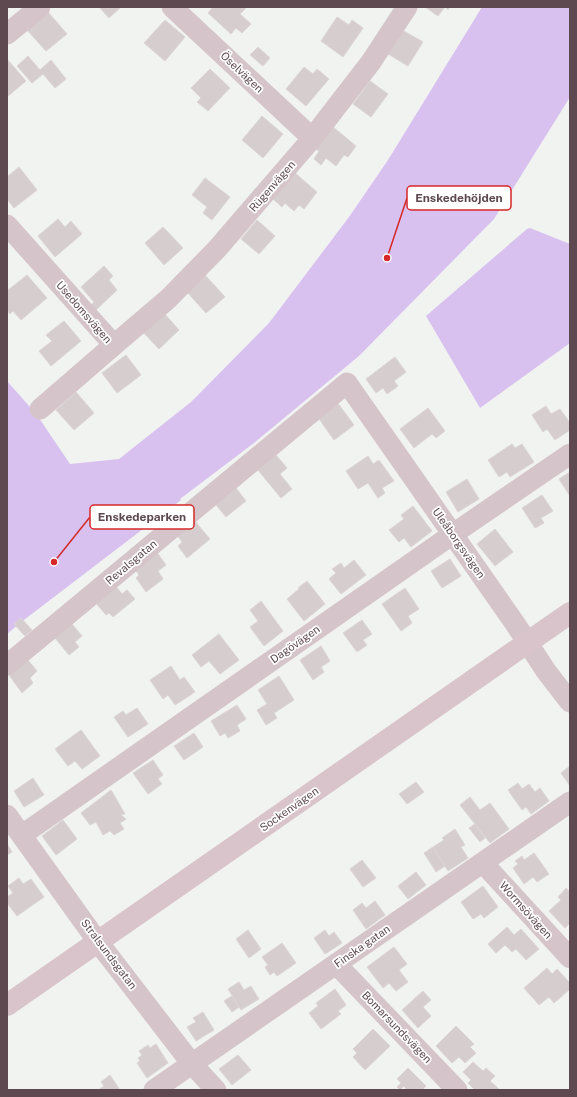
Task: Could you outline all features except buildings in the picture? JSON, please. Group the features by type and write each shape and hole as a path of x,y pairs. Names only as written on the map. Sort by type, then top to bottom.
{"street":[{"path":"7,34 40,7"},
{"name":"Öselvägen","path":"172,7 312,138"},
{"name":"Rügenvägen","path":"114,345 168,299 217,249 312,138 371,62 408,7"},
{"name":"Usedomsvägen","path":"7,225 114,345 40,409"},
{"name":"Uleåborgsvägen","path":"347,383 516,625 546,671 570,702"},
{"name":"Revalsgatan","path":"7,664 347,383"},
{"name":"Dagövägen","path":"22,835 570,454"},
{"name":"Sockenvägen","path":"7,1005 570,613"},
{"name":"Finska gatan","path":"154,1090 570,802"},
{"name":"Stralsundsgatan","path":"7,815 98,942 192,1064 216,1090"},
{"name":"Wormsövägen","path":"483,862 570,958"},
{"name":"Bomarsundsvägen","path":"336,964 457,1090"}],"shaded area":[{"path":"482,7 570,7 570,97 494,219 359,356 254,443 7,634 7,381 37,415 70,464 119,459 191,402 269,323 349,217 388,160"},
{"path":"530,228 570,244 570,343 480,408 426,316"}],"place":[{"name":"Enskedehöjden","path":"387,258"},
{"name":"Enskedeparken","path":"54,562"}]}
